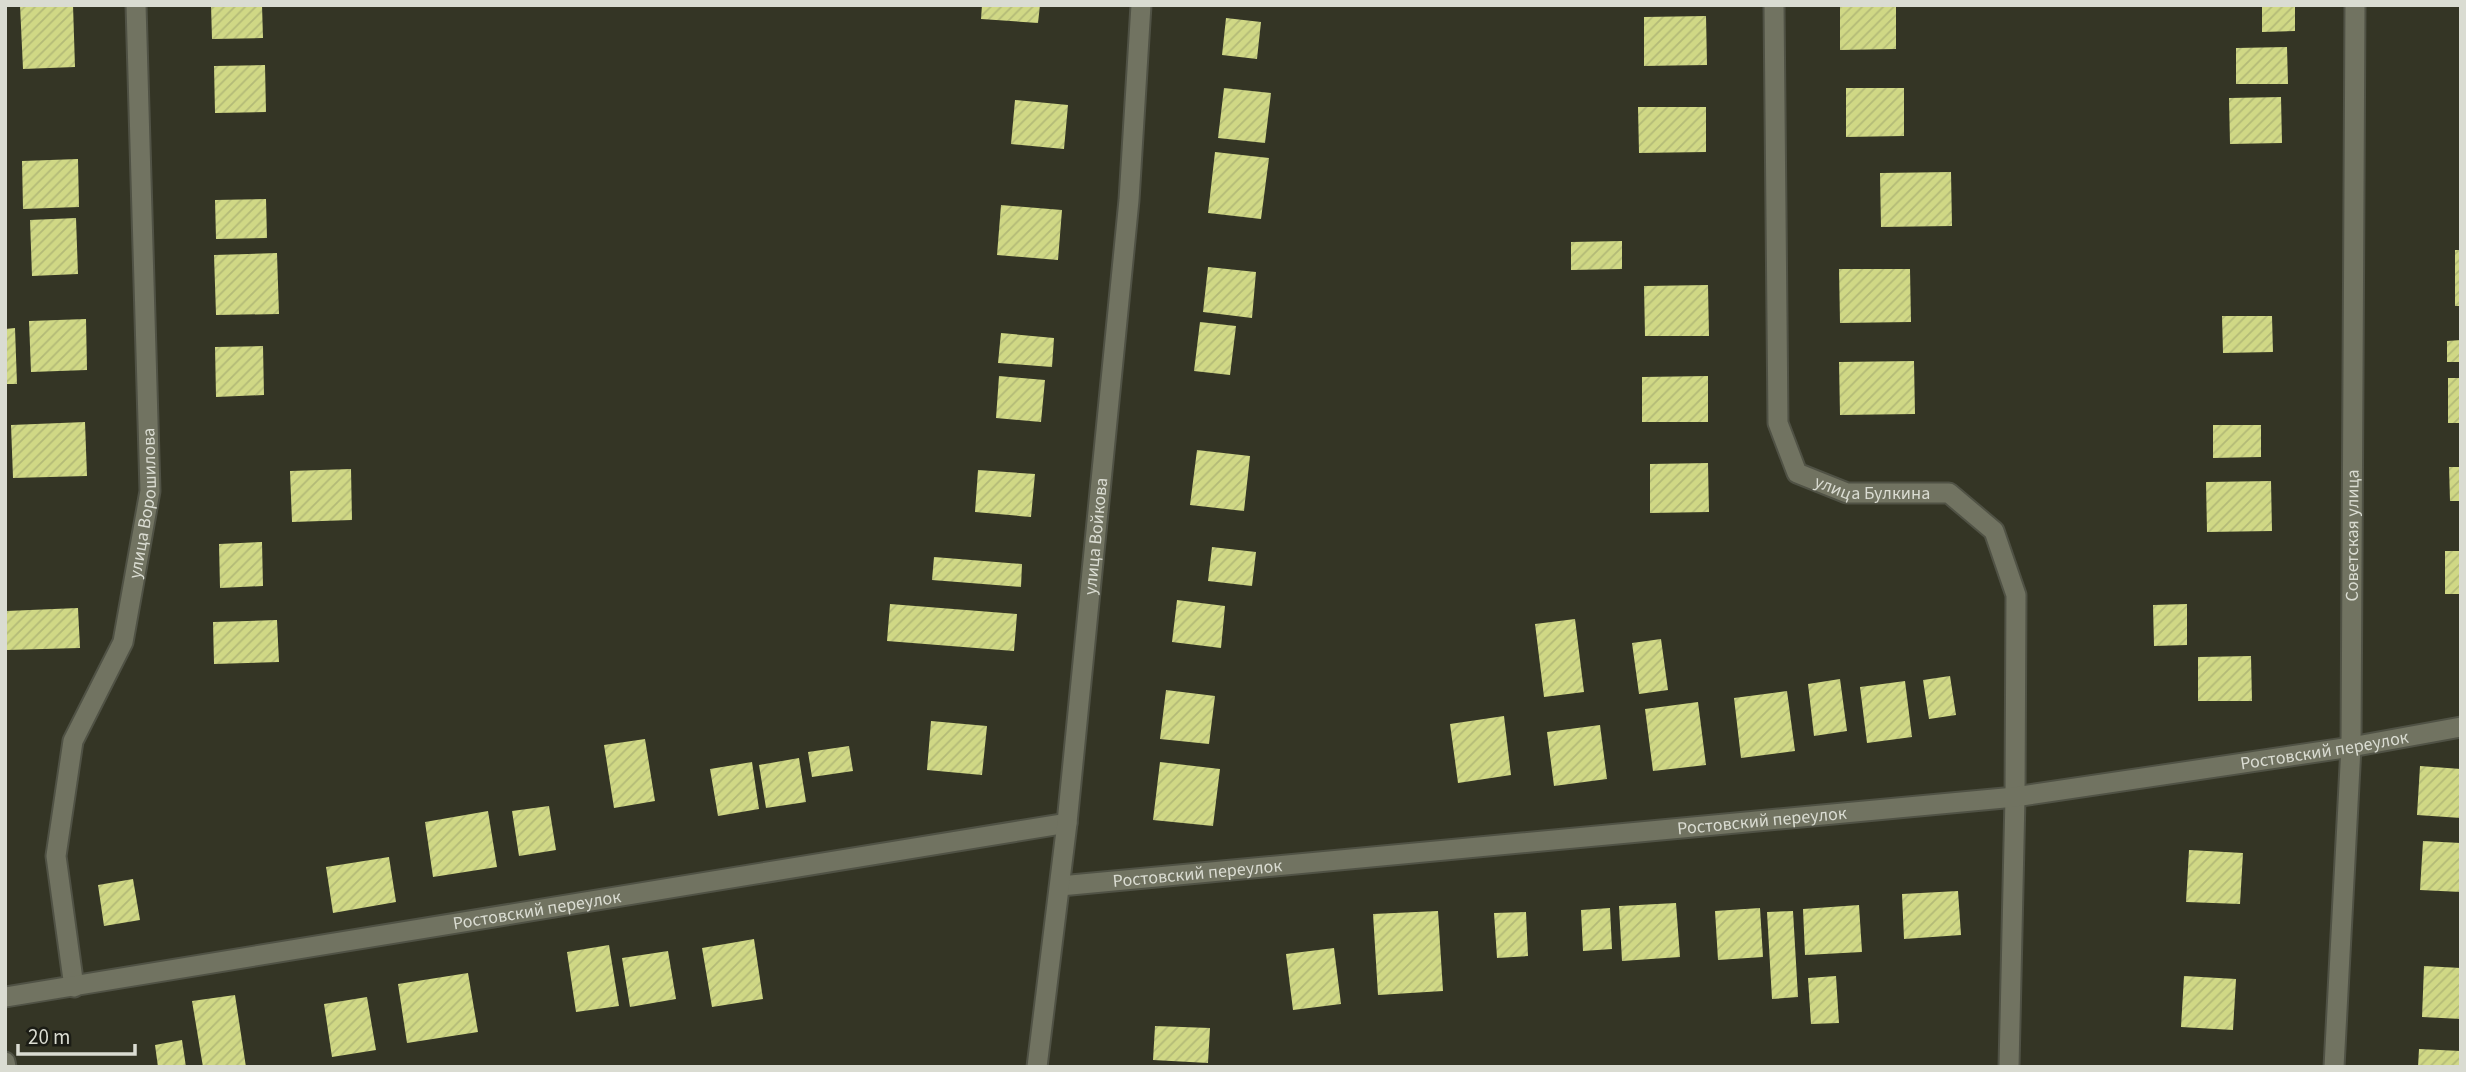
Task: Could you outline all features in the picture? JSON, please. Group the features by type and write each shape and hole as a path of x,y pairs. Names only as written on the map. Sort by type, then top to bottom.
{"street":[{"name":"улица Ворошилова","path":"74,987 56,856 73,741 123,642 150,491 136,5"},
{"name":"улица Войкова","path":"1037,1067 1067,823 1129,200 1141,5"},
{"name":"улица Булкина","path":"1774,5 1778,423 1797,473 1847,493 1949,493 1994,531 2016,595 2009,1067"},
{"name":"Советская улица","path":"2334,1067 2351,747 2355,5"},
{"name":"Ростовский переулок","path":"1060,886 2015,797 2351,747 2461,726"},
{"name":"Ростовский переулок","path":"5,997 1067,823"}],"building":[{"path":"20,5 73,5 75,67 23,69"},
{"path":"211,5 262,5 263,38 212,39"},
{"path":"982,5 1040,5 1038,23 981,19"},
{"path":"2262,5 2295,5 2295,31 2262,32"},
{"path":"1840,6 1896,6 1896,49 1840,50"},
{"path":"1706,16 1707,65 1644,66 1644,17"},
{"path":"1226,18 1261,22 1257,59 1222,55"},
{"path":"2287,47 2288,84 2236,84 2236,48"},
{"path":"265,65 266,112 215,113 214,66"},
{"path":"1224,88 1271,93 1265,143 1218,138"},
{"path":"1846,88 1904,88 1904,136 1846,137"},
{"path":"2281,97 2282,143 2230,144 2229,98"},
{"path":"1015,100 1068,105 1064,149 1011,144"},
{"path":"1638,107 1706,107 1706,152 1639,153"},
{"path":"1215,152 1269,158 1261,219 1208,213"},
{"path":"78,159 79,207 23,209 22,161"},
{"path":"1951,172 1952,226 1881,227 1880,173"},
{"path":"266,199 267,238 216,239 215,200"},
{"path":"1001,205 1062,210 1058,260 997,255"},
{"path":"76,218 78,274 32,276 30,220"},
{"path":"1622,241 1622,269 1571,270 1571,242"},
{"path":"2455,250 2461,250 2461,306 2455,306"},
{"path":"277,253 279,314 216,315 214,255"},
{"path":"1208,267 1256,272 1252,318 1203,312"},
{"path":"1839,269 1910,269 1911,322 1840,323"},
{"path":"1708,285 1709,336 1645,336 1644,286"},
{"path":"2222,316 2272,316 2273,352 2223,353"},
{"path":"86,319 87,370 31,372 29,321"},
{"path":"1200,322 1236,326 1230,375 1194,371"},
{"path":"15,328 17,384 5,384 5,329"},
{"path":"1001,333 1054,338 1052,367 998,363"},
{"path":"2461,340 2461,362 2447,362 2447,341"},
{"path":"263,346 264,395 216,397 215,347"},
{"path":"1914,361 1915,414 1840,415 1839,362"},
{"path":"999,376 1045,380 1041,422 996,418"},
{"path":"1708,376 1708,422 1642,422 1642,377"},
{"path":"2448,378 2461,378 2461,423 2448,423"},
{"path":"85,422 87,476 13,478 11,425"},
{"path":"2213,425 2261,425 2261,457 2213,458"},
{"path":"1197,450 1250,456 1244,511 1190,505"},
{"path":"1708,463 1709,512 1650,513 1650,464"},
{"path":"2449,467 2461,467 2461,501 2450,501"},
{"path":"351,469 352,520 292,522 290,471"},
{"path":"978,470 1035,474 1031,517 975,512"},
{"path":"2271,481 2272,531 2207,532 2206,482"},
{"path":"262,542 263,586 220,588 219,544"},
{"path":"1212,547 1256,552 1252,586 1208,581"},
{"path":"2445,551 2461,551 2461,594 2445,594"},
{"path":"934,557 1022,564 1021,587 932,580"},
{"path":"1177,600 1225,606 1221,648 1172,642"},
{"path":"890,604 1017,614 1014,651 887,641"},
{"path":"2187,604 2187,645 2154,646 2153,605"},
{"path":"78,608 80,648 7,650 6,611"},
{"path":"1575,619 1584,692 1544,697 1535,624"},
{"path":"277,620 279,662 214,664 213,622"},
{"path":"1661,639 1668,690 1639,694 1632,643"},
{"path":"2251,656 2252,701 2198,701 2198,657"},
{"path":"1950,676 1956,715 1929,719 1923,680"},
{"path":"1840,679 1847,731 1814,736 1808,684"},
{"path":"1905,681 1912,737 1867,743 1860,687"},
{"path":"1166,690 1215,696 1209,744 1160,739"},
{"path":"1787,691 1795,751 1741,758 1734,698"},
{"path":"1698,702 1706,765 1653,771 1645,709"},
{"path":"1504,716 1511,775 1458,783 1450,724"},
{"path":"931,721 987,726 982,775 927,770"},
{"path":"1600,725 1607,779 1554,786 1547,732"},
{"path":"645,739 655,801 614,808 604,745"},
{"path":"849,746 853,771 812,777 808,752"},
{"path":"799,758 806,802 766,808 759,765"},
{"path":"752,762 759,809 718,816 710,769"},
{"path":"1160,762 1220,769 1213,826 1153,820"},
{"path":"2420,766 2461,769 2461,818 2417,815"},
{"path":"549,806 556,850 519,856 512,811"},
{"path":"488,811 497,867 433,877 425,822"},
{"path":"2423,841 2461,843 2461,892 2420,890"},
{"path":"2189,850 2243,853 2240,904 2186,902"},
{"path":"389,857 396,902 333,913 326,867"},
{"path":"133,879 140,920 104,926 98,885"},
{"path":"1958,891 1961,935 1904,939 1902,894"},
{"path":"1676,903 1680,957 1622,961 1619,906"},
{"path":"1859,905 1862,952 1805,955 1803,909"},
{"path":"1610,908 1612,949 1583,951 1581,910"},
{"path":"1760,908 1763,957 1718,960 1715,911"},
{"path":"1438,911 1443,991 1378,995 1373,914"},
{"path":"1793,911 1798,997 1772,999 1767,912"},
{"path":"1526,912 1528,956 1497,958 1494,913"},
{"path":"754,939 763,999 712,1007 702,948"},
{"path":"609,945 619,1006 576,1012 567,952"},
{"path":"1334,948 1341,1004 1293,1010 1286,954"},
{"path":"668,951 676,999 630,1007 622,958"},
{"path":"2424,966 2461,968 2461,1019 2422,1017"},
{"path":"468,973 478,1032 407,1043 398,984"},
{"path":"1836,976 1839,1023 1811,1024 1808,978"},
{"path":"2184,976 2236,979 2233,1030 2181,1027"},
{"path":"235,995 246,1067 203,1067 192,1001"},
{"path":"367,997 376,1050 332,1057 324,1004"},
{"path":"1155,1026 1210,1028 1208,1063 1153,1060"},
{"path":"182,1040 186,1067 158,1067 155,1045"},
{"path":"2419,1049 2461,1051 2461,1067 2418,1067"}]}
